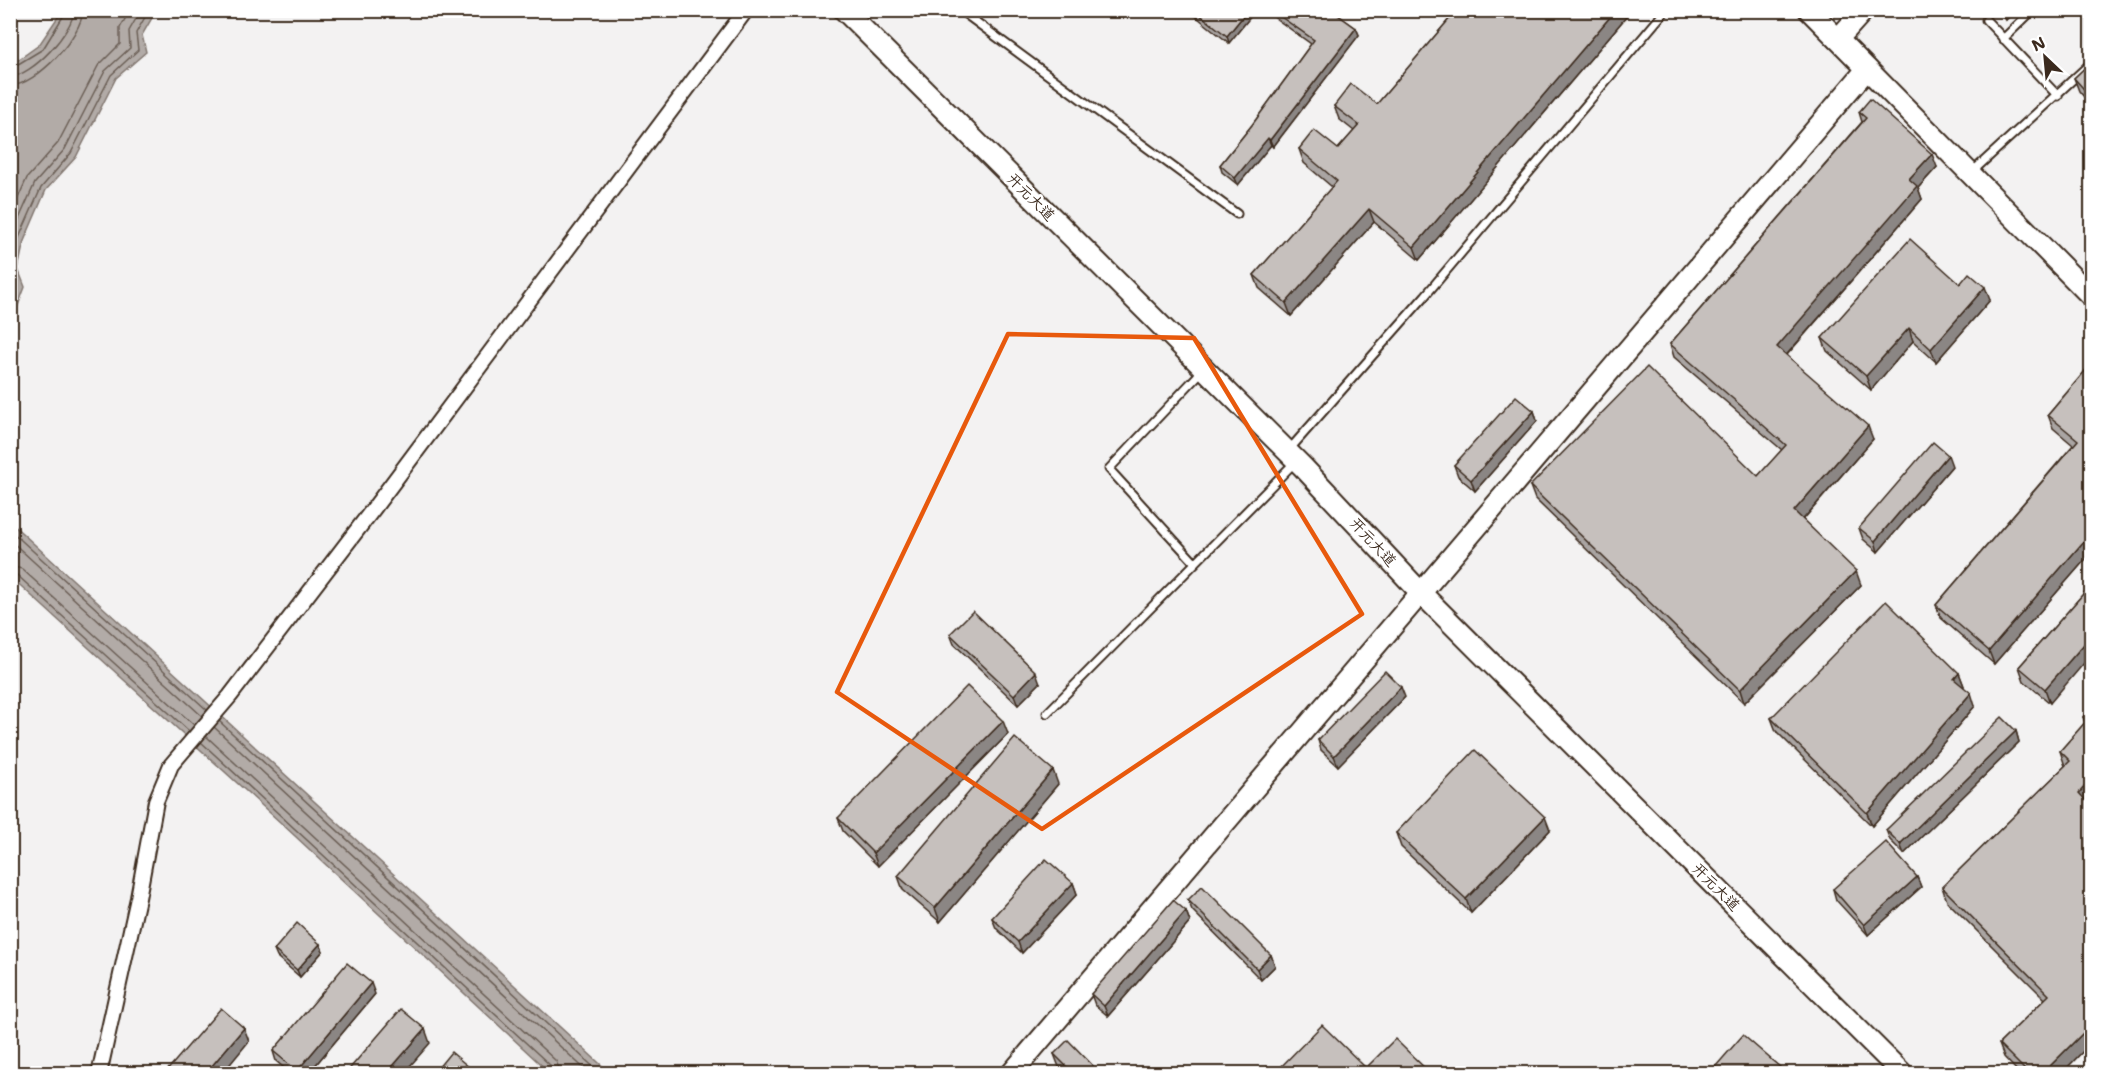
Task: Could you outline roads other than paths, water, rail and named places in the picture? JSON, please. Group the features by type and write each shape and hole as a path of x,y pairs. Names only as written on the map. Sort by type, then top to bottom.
{"street":[{"path":"99,1074 138,898 156,801 171,765 230,696 746,10"},
{"name":"开元大道","path":"844,10 1292,456 1421,592 1903,1074"},
{"path":"1809,10 2091,297"},
{"path":"1838,39 1864,10"},
{"path":"1011,1074 1867,69"}],"lane":[{"path":"960,10 1237,214"},
{"path":"1047,713 1195,563 1292,456 1666,10"},
{"path":"2003,39 2033,10"},
{"path":"1986,20 2058,96"},
{"path":"1970,174 2058,96 2091,62"},
{"path":"1195,563 1109,469 1204,369"}],"water":[{"path":"62,11 156,11 142,35 146,52 116,78 76,157 46,190 24,241 18,269 25,287 11,324 11,65 39,45"},
{"path":"10,522 610,1073 550,1073 281,823 11,577"}]}
